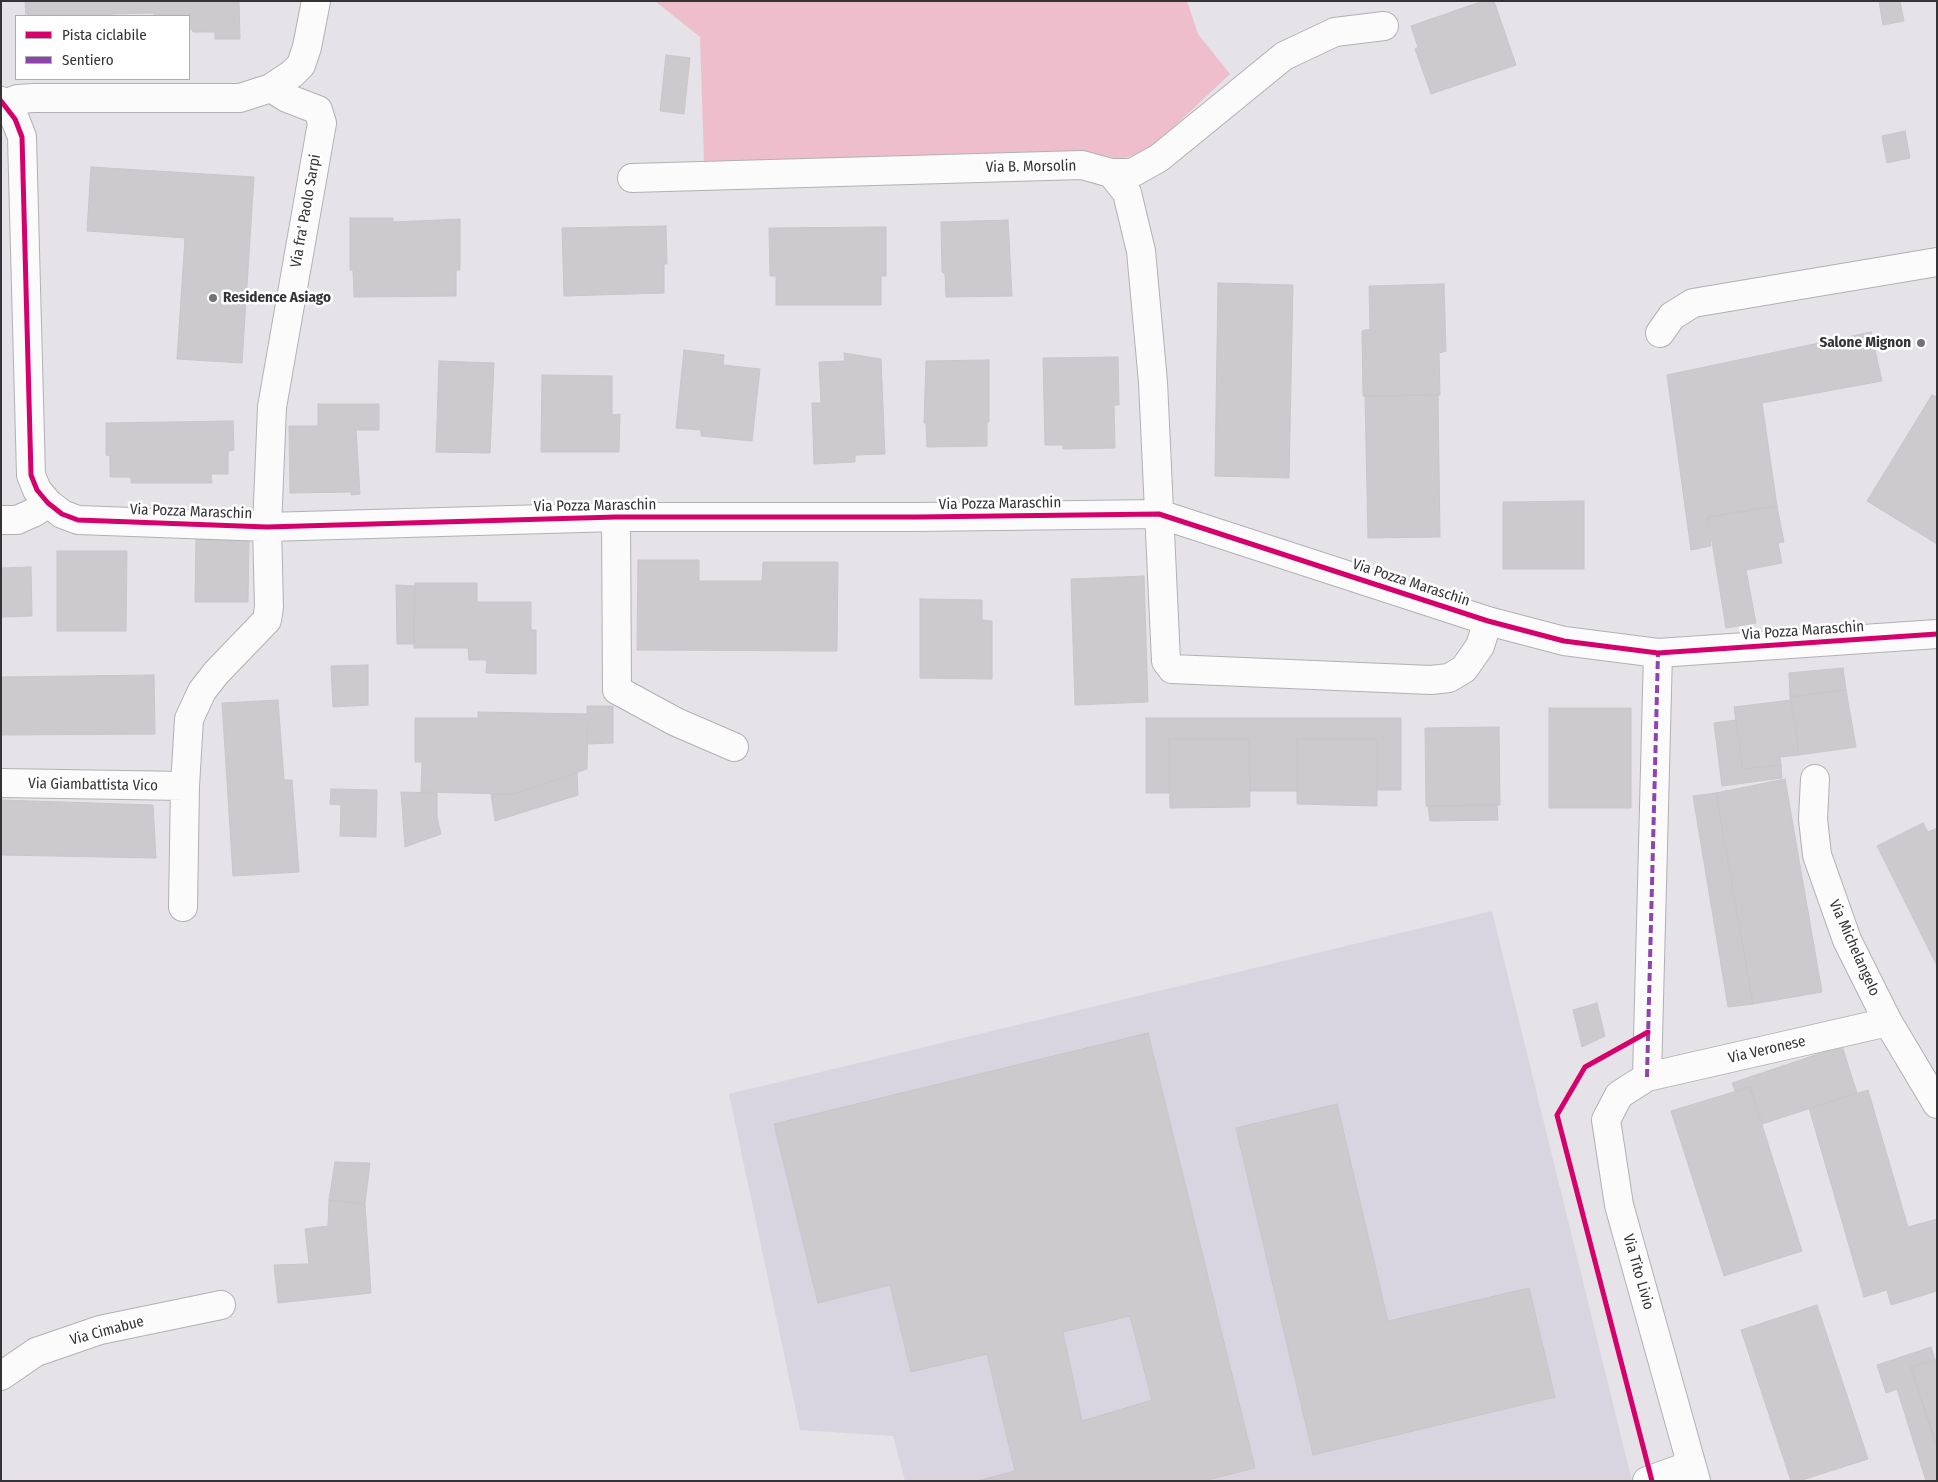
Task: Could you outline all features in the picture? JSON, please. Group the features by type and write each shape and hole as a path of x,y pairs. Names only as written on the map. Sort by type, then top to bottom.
{"street":[{"path":"1,520 17,520 35,512 48,503 37,490 31,475 22,137 15,119 3,103 18,99 34,98 240,98 271,88 292,74 300,65 307,48 316,1"},
{"name":"Via B. Morsolin","path":"632,178 1082,165 1111,173 1132,173 1159,158 1284,56 1335,32 1384,26"},
{"name":"Via fra' Paolo Sarpi","path":"267,527 272,407 322,122 318,110 287,98 271,88"},
{"path":"1111,173 1127,193 1141,250 1153,382 1166,661 1172,669 1431,680 1449,678 1464,669 1480,646 1488,621"},
{"path":"1660,333 1672,316 1693,303 1937,262"},
{"name":"Via Pozza Maraschin","path":"48,503 62,514 78,520 267,527 616,517 917,517 1160,514 1488,621 1564,642 1658,653 1937,634"},
{"path":"616,517 617,690 676,722 734,746"},
{"path":"183,907 185,786 189,720 202,691 216,673 267,620 269,607 267,527"},
{"path":"1647,1077 1658,653"},
{"name":"Via Michelangelo","path":"1814,779 1813,819 1817,855 1846,940 1888,1022 1937,1104"},
{"name":"Via Giambattista Vico","path":"1,783 185,786"},
{"name":"Via Veronese","path":"1647,1077 1888,1022"},
{"name":"Via Tito Livio","path":"1647,1077 1619,1095 1606,1120 1619,1206 1694,1473"},
{"name":"Via Cimabue","path":"1,1376 36,1352 100,1330 221,1304"},
{"path":"1648,1481 1694,1473"}],"shaded area":[{"path":"655,1 1187,1 1198,34 1230,74 1162,138 1143,153 1120,159 1096,154 704,163 700,37"},
{"path":"1492,911 1632,1481 905,1481 893,1436 800,1430 729,1094"}],"building":[{"path":"25,1 239,1 240,39 215,39 215,32 193,32 190,29 190,15 154,15 154,13 26,15"},
{"path":"1483,1 1494,1 1516,65 1431,94 1415,49 1418,47 1411,26"},
{"path":"1879,1 1900,1 1904,21 1883,25"},
{"path":"666,55 690,58 684,114 660,111"},
{"path":"1905,131 1910,158 1887,163 1882,136"},
{"name":"Residence Asiago","path":"91,167 254,177 242,363 177,359 185,238 87,231"},
{"path":"350,218 393,218 393,222 460,219 460,270 456,270 456,296 354,297 353,270 350,270"},
{"path":"1008,220 1012,296 946,297 945,274 942,272 941,222"},
{"path":"666,226 667,264 664,264 664,293 564,296 562,228"},
{"path":"886,227 886,276 881,276 881,305 776,305 776,276 770,276 769,228"},
{"path":"1218,283 1293,285 1289,478 1215,476"},
{"path":"1444,284 1446,351 1439,353 1440,395 1363,396 1362,331 1370,329 1369,286"},
{"path":"1871,332 1882,381 1762,403 1777,506 1708,517 1711,546 1691,550 1667,375"},
{"path":"684,350 724,355 723,365 760,369 752,441 701,436 701,430 676,428"},
{"path":"844,353 881,359 885,454 855,455 855,462 814,464 812,403 821,403 819,362 845,361"},
{"path":"1118,357 1119,405 1114,405 1115,448 1063,449 1063,445 1045,445 1043,358"},
{"path":"989,360 987,446 927,447 926,423 924,423 926,361"},
{"path":"439,361 494,363 490,453 436,452"},
{"path":"542,375 612,376 612,415 620,414 619,452 541,452"},
{"path":"1438,395 1440,537 1368,538 1365,396"},
{"path":"1932,395 1937,397 1937,544 1867,501"},
{"path":"318,404 379,404 379,430 356,430 360,494 351,495 351,492 290,493 289,426 318,426"},
{"path":"233,421 234,450 228,451 228,474 211,474 212,483 131,483 131,477 110,477 110,456 106,455 106,423"},
{"path":"1584,501 1584,569 1503,569 1503,502"},
{"path":"1777,506 1784,542 1778,543 1782,563 1746,570 1756,623 1726,628 1708,517"},
{"path":"196,539 249,539 248,602 195,602"},
{"path":"57,551 127,551 126,631 57,631"},
{"path":"638,560 699,560 699,581 762,581 763,562 838,562 837,651 637,650"},
{"path":"31,567 32,616 1,617 1,568"},
{"path":"1144,576 1148,702 1075,705 1071,579"},
{"path":"415,583 477,583 477,602 531,602 531,630 536,630 536,674 486,673 487,660 469,660 468,648 414,648"},
{"path":"396,585 415,586 414,644 397,644"},
{"path":"920,599 982,600 982,620 992,621 992,679 920,678"},
{"path":"368,665 368,705 333,707 331,666"},
{"path":"1843,668 1846,690 1790,697 1789,673"},
{"path":"154,675 155,734 1,735 1,677"},
{"path":"1846,690 1856,747 1799,755 1790,697"},
{"path":"278,700 284,780 292,780 299,872 233,876 222,703"},
{"path":"1791,700 1799,755 1780,757 1781,765 1743,769 1734,707"},
{"path":"587,706 613,706 613,743 587,744"},
{"path":"1549,708 1631,708 1631,808 1549,808"},
{"path":"478,712 588,714 587,769 514,794 421,792 422,762 415,762 415,718 478,718"},
{"path":"1146,718 1401,718 1401,790 1377,790 1377,739 1297,739 1297,791 1250,791 1249,739 1169,739 1169,793 1146,793"},
{"path":"1736,720 1743,769 1781,765 1782,778 1722,786 1714,723"},
{"path":"1499,727 1500,805 1426,806 1425,728"},
{"path":"1169,739 1249,739 1250,807 1170,808"},
{"path":"1297,739 1377,739 1377,806 1297,804"},
{"path":"577,773 578,795 495,821 491,794 514,794"},
{"path":"1785,779 1822,992 1753,1004 1716,793"},
{"path":"331,789 377,790 376,837 340,836 341,805 330,804"},
{"path":"401,792 437,793 437,817 441,834 405,847"},
{"path":"1716,793 1753,1004 1728,1007 1693,796"},
{"path":"1,800 153,805 156,858 1,855"},
{"path":"1497,805 1498,820 1430,821 1428,806"},
{"path":"1923,823 1928,832 1937,828 1937,966 1877,846"},
{"path":"1597,1003 1605,1036 1582,1047 1573,1010"},
{"path":"1148,1033 1255,1468 1203,1481 977,1481 1015,1471 987,1354 911,1372 890,1285 818,1303 774,1124","holes":["1130,1316 1152,1400 1082,1421 1063,1332"]},
{"path":"1842,1046 1857,1093 1762,1124 1750,1087 1735,1091 1732,1083"},
{"path":"1750,1087 1802,1251 1724,1276 1671,1111"},
{"path":"1868,1090 1908,1227 1937,1219 1937,1291 1891,1305 1887,1290 1864,1297 1809,1108"},
{"path":"1337,1104 1388,1321 1529,1288 1555,1397 1313,1455 1236,1128"},
{"path":"335,1162 370,1163 365,1204 329,1200"},
{"path":"329,1200 365,1204 371,1293 278,1303 274,1265 309,1264 305,1229 328,1226"},
{"path":"1817,1305 1868,1459 1799,1481 1791,1481 1741,1330"},
{"path":"1931,1347 1935,1360 1911,1367 1937,1447 1937,1479 1926,1481 1897,1389 1886,1393 1877,1365"},
{"path":"1937,1359 1937,1447 1911,1367"}],"marked path":[{"path":"1647,1077 1658,653"}],"cycle path":[{"path":"1,101 15,119 22,137 31,475 37,490 48,503 62,514 78,520 267,527 616,517 917,517 1159,514 1488,621 1564,641 1658,653 1937,634"},
{"path":"1648,1032 1585,1067 1557,1115 1652,1481"}],"place":[{"name":"Residence Asiago","path":"213,298"},
{"name":"Salone Mignon","path":"1921,343"}]}
